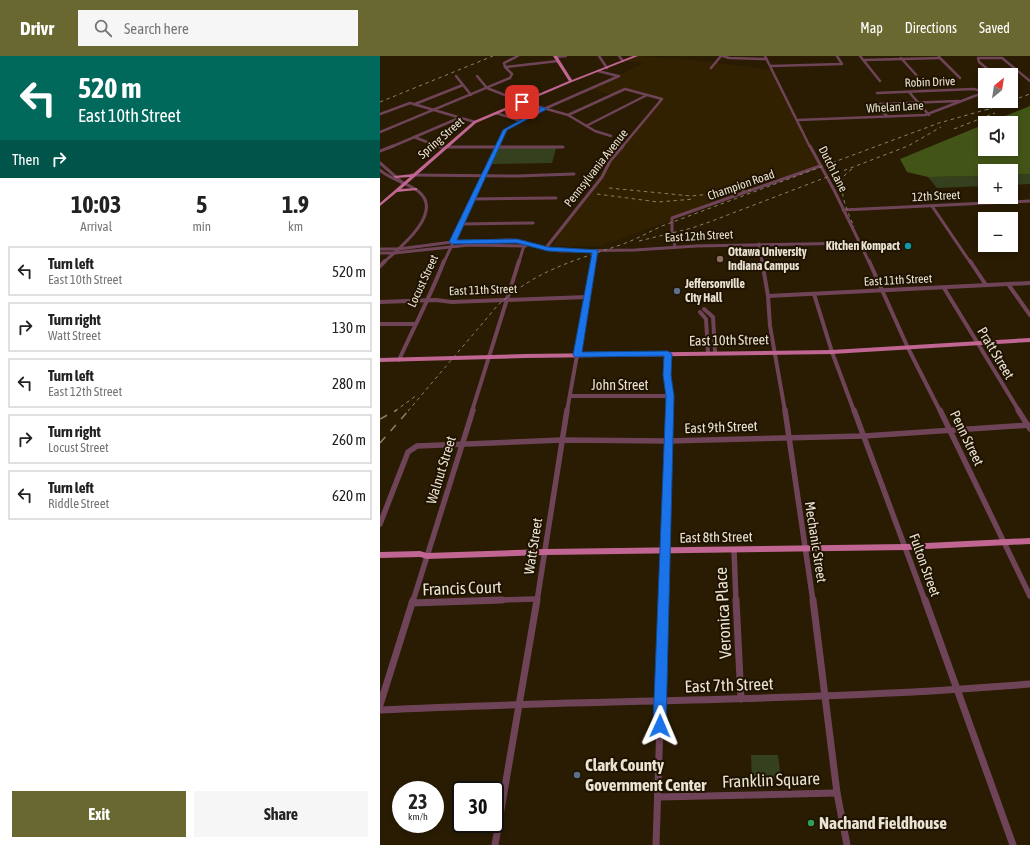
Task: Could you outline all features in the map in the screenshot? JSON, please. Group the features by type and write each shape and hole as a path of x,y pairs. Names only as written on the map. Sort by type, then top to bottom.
{"main road":[{"name":"Spring Street","path":"380,205 475,122 570,81 636,56"},
{"path":"556,57 570,81"},
{"path":"561,85 565,81 566,75"},
{"path":"396,177 413,175"},
{"path":"396,191 415,189"},
{"name":"East 10th Street","path":"380,360 708,352 832,352 1030,340"},
{"name":"East 8th Street","path":"380,555 420,554 426,556 545,552 666,552 906,547 1030,541"}],"street":[{"path":"505,67 505,62 518,56"},
{"path":"556,57 566,56"},
{"path":"599,56 607,68"},
{"path":"619,56 623,61"},
{"path":"771,66 841,64 843,62 837,56"},
{"path":"860,56 880,81"},
{"path":"899,56 918,77"},
{"path":"711,68 721,57 766,57"},
{"name":"Dutch Lane","path":"766,57 883,291"},
{"path":"864,60 939,57 960,78"},
{"path":"987,68 977,58 1002,58 1014,68"},
{"path":"505,67 558,61"},
{"path":"380,132 510,78 512,74 505,67"},
{"name":"Locust Street","path":"399,360 414,324 434,287 496,146 505,130 521,120 544,109 619,76 598,71"},
{"path":"1018,71 1030,81"},
{"path":"456,76 471,95"},
{"path":"477,76 487,88 522,102 568,115 595,131 611,136"},
{"path":"415,104 463,85"},
{"path":"568,115 625,89 647,95"},
{"name":"Robin Drive","path":"877,93 978,90"},
{"path":"909,92 929,114"},
{"path":"586,126 647,95"},
{"name":"Pennsylvania Avenue","path":"543,248 602,176 614,155 662,99 647,95"},
{"name":"Whelan Lane","path":"798,120 929,114 978,96"},
{"path":"786,99 790,98"},
{"path":"888,116 878,108 878,106 882,104 964,101"},
{"path":"380,114 407,103 475,122"},
{"path":"496,113 521,120"},
{"path":"380,151 459,118"},
{"path":"414,137 439,146 563,147"},
{"path":"380,163 404,184"},
{"name":"Champion Road","path":"675,247 671,223 672,218 820,166"},
{"path":"380,170 398,183 415,189 422,194 427,201 426,213 419,227 399,249 380,266"},
{"path":"413,175 483,176 574,174"},
{"path":"472,199 556,198"},
{"name":"12th Street","path":"843,210 1030,201"},
{"path":"932,206 986,285"},
{"path":"461,224 533,223"},
{"name":"East 12th Street","path":"380,249 399,249 452,244 524,244 560,251 596,251 759,244 859,242"},
{"name":"East 12th Street","path":"380,253 394,254 452,244"},
{"name":"Walnut Street","path":"380,705 524,244"},
{"name":"Mechanic Street","path":"759,244 768,296 774,352 783,394 788,437 806,548 826,696 837,793 847,845"},
{"name":"Watt Street","path":"495,845 545,552 562,440 596,251"},
{"name":"East 11th Street","path":"768,296 1030,283"},
{"path":"1008,284 1030,315"},
{"name":"Pratt Street","path":"944,288 977,344 1029,426"},
{"name":"Penn Street","path":"883,291 908,348 951,431 1030,596"},
{"name":"Fulton Street","path":"814,294 832,352 906,547 1013,845"},
{"name":"East 11th Street","path":"380,302 452,302 587,297"},
{"path":"708,352 706,319 702,310 712,315 714,320 715,352"},
{"path":"380,324 414,324"},
{"path":"656,845 670,396 667,375 668,354"},
{"name":"John Street","path":"570,396 670,396"},
{"name":"East 9th Street","path":"380,524 408,452 414,447 423,445 461,445 562,440 668,441 864,436 1029,426"},
{"name":"Veronica Place","path":"734,550 741,698"},
{"name":"Francis Court","path":"412,603 536,600"},
{"name":"East 7th Street","path":"380,710 519,703 660,701 957,691 1030,684"},
{"name":"Franklin Square","path":"658,797 837,793"}],"shaded area":[{"path":"636,56 694,60 773,70 820,166 601,246 553,246 565,223 602,177 614,156 662,99 625,89 612,95 590,89 644,63 623,61"}],"green space":[{"path":"1030,106 1030,174 1018,175 1018,164 978,164 978,176 928,177 907,172 900,159 978,127 978,156 1018,156 1018,116 1005,116"},
{"path":"498,148 556,148 552,163 492,164"},
{"path":"1030,174 1030,184 1018,185 1018,175"},
{"path":"978,176 978,186 937,188 928,177"},
{"path":"751,755 778,755 781,779 752,780"}],"railway":[{"path":"380,102 493,56"},
{"path":"990,109 1030,94"},
{"path":"408,411 498,305 542,274 572,261 628,242 662,226 939,123 990,109"},
{"path":"954,129 995,113"},
{"path":"639,241 692,228 712,221 908,146 941,127"},
{"path":"852,169 845,175 842,186 844,201 854,227"},
{"path":"609,188 691,196 751,190"},
{"path":"597,194 658,202 694,199"},
{"path":"395,411 417,395"},
{"path":"380,419 397,410"},
{"path":"380,443 409,410"}],"place":[{"name":"Kitchen Kompact","path":"908,246"},
{"name":"Ottawa University Indiana Campus","path":"720,259"},
{"name":"Jeffersonville City Hall","path":"677,291"},
{"name":"Clark County Government Center","path":"577,775"},
{"name":"Nachand Fieldhouse","path":"811,823"}],"route":[{"path":"522,102 544,110 521,120 505,130 496,146 452,242 510,240 525,242 560,251 596,251 577,355 668,354 667,375 670,396 660,726"}]}
